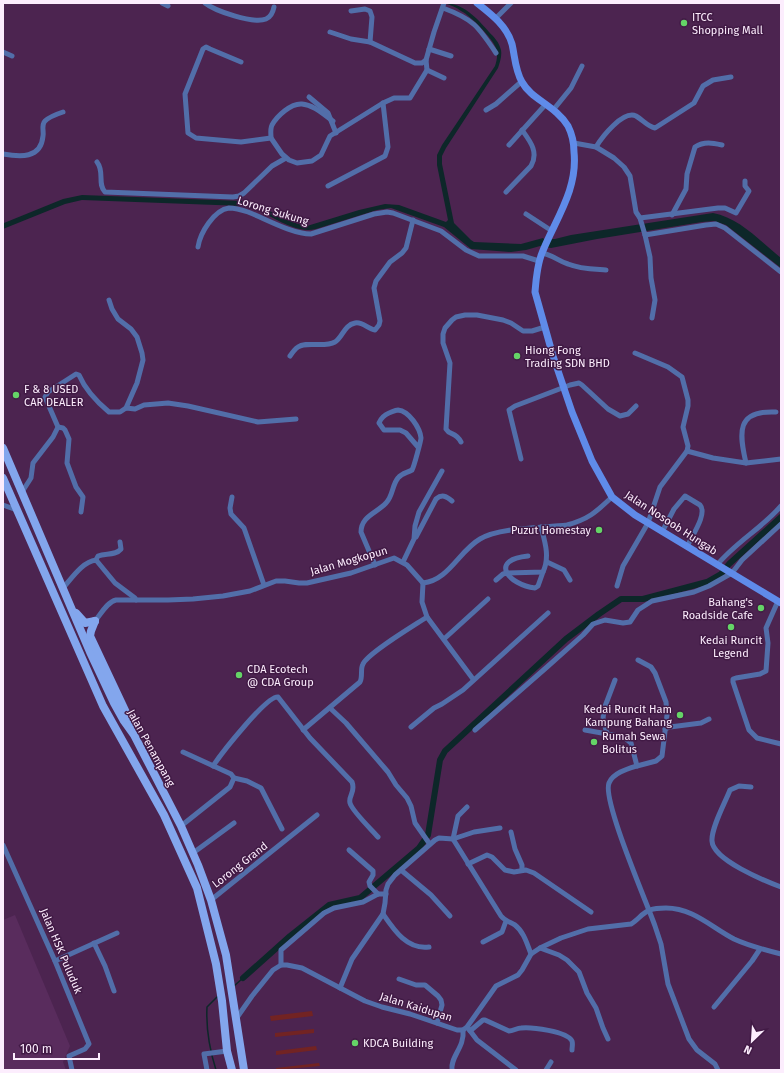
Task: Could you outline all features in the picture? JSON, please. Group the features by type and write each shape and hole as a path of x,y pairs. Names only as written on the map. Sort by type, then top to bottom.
{"main road":[{"path":"477,3 496,18 510,38 517,71 521,82"},
{"name":"Jalan Nosoob Hungab","path":"521,82 526,88 554,109 568,127 574,143 575,169 572,182 565,203 543,250 536,278 535,292 564,388 592,461 612,497 635,515 779,602"},
{"name":"Jalan Penampang","path":"3,448 93,659 124,721 134,735 181,826 193,853 211,900 226,955 232,996 237,1010 236,1019 244,1070"},
{"name":"Jalan Penampang","path":"3,478 103,706 164,814 197,888 216,964 222,1001 227,1050 232,1070"},
{"path":"72,608 85,623 95,621"},
{"path":"95,621 90,636 130,720 134,735"},
{"path":"121,738 117,727 121,721 124,721"}],"street":[{"path":"162,3 168,6"},
{"path":"205,3 234,15 256,21 270,17 274,7"},
{"path":"496,18 511,3"},
{"path":"333,121 313,108 302,104 293,106 284,112 273,124 271,138 276,147 286,158 297,163 312,162 320,155 330,136 383,103 394,98 410,98 427,70 426,60 443,5 472,22 486,37 496,53"},
{"path":"351,11 365,9 370,11 372,17 370,42"},
{"path":"330,32 351,39 370,42 415,63 422,63 426,60"},
{"path":"241,62 206,48 203,49 185,94 188,133 192,136 203,139 241,142 271,138"},
{"path":"429,49 451,56"},
{"path":"3,52 12,56"},
{"path":"554,109 571,88 582,66"},
{"path":"427,70 444,78"},
{"path":"596,147 602,136 609,129 627,116 634,115 650,127 655,128 694,103 703,86 713,80 731,77"},
{"path":"486,110 496,104 521,82"},
{"path":"309,97 328,113 333,121 336,133"},
{"path":"328,186 387,153 388,147 383,103"},
{"path":"509,145 546,104"},
{"path":"3,154 25,156 34,154 43,137 43,126 45,120 63,112"},
{"path":"506,192 534,161 535,152 522,130"},
{"path":"574,143 596,147 618,161 628,172 633,186 636,212 640,220 650,257 650,278 655,300 652,318"},
{"path":"672,215 686,189 690,161 695,147 700,144 708,143 722,145"},
{"path":"97,162 101,167 102,187 105,192 232,197 239,196 244,193 272,166 286,158"},
{"path":"640,220 718,208 724,208 736,214 749,191 745,186 745,181"},
{"name":"Lorong Sukung","path":"198,247 200,237 209,223 224,210 229,208 241,209 304,234 386,212 401,215 441,231 466,250 479,256 523,256 540,261"},
{"path":"526,214 550,234"},
{"path":"290,356 298,347 303,345 328,344 335,342 346,329 354,323 362,324 372,330 377,328 380,320 374,284 390,262 406,248 413,220"},
{"path":"644,234 716,224 725,228 781,272"},
{"path":"543,250 566,264 580,268 606,270"},
{"path":"22,492 30,478 33,464 53,437 58,427 45,397 48,392 76,374 98,403 109,412 120,412 126,408 137,383 143,360 142,353 132,329 118,319 109,300"},
{"path":"461,442 456,435 447,432 446,429 450,364 443,343 445,328 456,317 465,315 477,315 503,320 511,323 523,331 545,327"},
{"path":"617,586 623,566 648,523 660,487 688,446 683,427 688,400 682,376 668,367 635,353"},
{"path":"521,459 509,410 512,407 575,384 582,385 608,409 620,416 628,414 636,406"},
{"path":"126,408 134,409 144,405 168,403 258,422 296,419"},
{"path":"375,565 361,532 363,521 388,501 399,476 412,470 421,438 416,424 407,414 398,410 385,415 380,419 379,424 384,430 400,430 406,433 418,447"},
{"path":"746,463 741,433 744,422 756,414 766,411 776,412"},
{"path":"58,427 65,430 69,439 67,463 76,487 83,497 81,512"},
{"path":"686,451 713,458 746,463 781,459"},
{"path":"414,539 416,520 419,512 442,471"},
{"path":"403,562 436,499 440,496 445,496 452,501"},
{"path":"662,532 674,509 685,496 700,505 703,512 701,520 687,547"},
{"path":"232,497 230,508 231,514 244,528 264,585"},
{"path":"473,679 427,617 422,602 423,583 441,576 474,543 480,539 497,533 567,525 583,520 593,514 612,497"},
{"path":"3,505 18,510"},
{"path":"718,566 726,554 761,526 781,506"},
{"path":"475,730 583,635 593,624 605,620 623,624 630,622 638,610 652,601 694,592 710,586 742,560 781,524"},
{"path":"528,556 516,557 510,560 506,568 507,573 519,584 525,587 535,588 538,586 547,562 541,527"},
{"path":"63,588 80,569 90,561 96,560 98,556 117,553 121,549 120,542"},
{"name":"Jalan Mogkopun","path":"95,621 112,601 168,600 223,596 250,591 276,581 308,583 351,572 394,558 403,562 423,583"},
{"path":"96,560 115,583 136,600"},
{"path":"547,562 564,570 570,580"},
{"path":"496,580 503,574 507,573 543,572"},
{"path":"444,639 488,599"},
{"path":"779,602 766,628 768,647 766,671 760,674 736,678 732,682 749,730 757,738 781,744"},
{"path":"411,727 434,708 457,694 548,613"},
{"path":"303,730 360,682 362,665 368,658 384,645 427,617"},
{"path":"638,660 651,667 655,673 668,708 662,756 656,760 627,769 612,778 608,788 612,812 661,944 668,984 675,998 679,1014 689,1039 701,1054 715,1064 718,1070"},
{"path":"607,734 603,719 604,709 615,680"},
{"path":"213,766 234,739 265,704 275,696 280,698 303,730 352,782 354,789 350,799 350,804 353,810 378,837"},
{"path":"330,708 346,723 388,772 396,785 407,798 411,806 415,823 428,843"},
{"path":"665,729 670,726 701,723 709,719"},
{"path":"585,730 624,737 632,743 637,766"},
{"path":"183,752 231,774 234,778 246,781 261,788 282,829"},
{"path":"181,826 230,787 234,778"},
{"path":"751,787 739,786 730,790 712,832 713,848 722,858 762,879 781,887"},
{"path":"467,807 458,816 452,839 498,912 506,921 519,929 531,954"},
{"name":"Lorong Grand","path":"211,900 282,845 317,815"},
{"path":"193,853 234,823"},
{"path":"340,988 352,959 383,914 388,884 428,843 440,838 452,839 474,832 500,828"},
{"path":"510,832 515,849 522,864 522,870"},
{"name":"Jalan HSK Puluduk","path":"3,845 55,961 89,1044 85,1049 69,1056 72,1070"},
{"path":"349,850 373,871 373,875 369,882 374,890 386,894"},
{"path":"468,864 488,855 505,870 514,872 529,870 591,912"},
{"path":"401,870 431,895 450,916"},
{"path":"237,1010 273,970 281,965 281,950 324,913 334,908 363,902 374,890"},
{"path":"452,1070 451,1065 463,1042 467,1030 496,986 518,975 531,954 560,938 588,929 631,924 649,910 659,908 683,910 704,919 734,939 781,954"},
{"path":"383,914 395,930 413,946 422,948 429,947"},
{"path":"483,942 502,932 506,921"},
{"path":"55,961 117,933"},
{"path":"94,943 105,966 114,991"},
{"path":"540,948 559,954 579,972 587,993 596,1008 608,1039"},
{"path":"714,1007 752,961 760,948"},
{"name":"Jalan Kaidupan","path":"281,965 302,968 366,1001 457,1030 467,1030"},
{"path":"399,979 416,985 425,985 438,996 442,1005 437,1023"},
{"path":"467,1030 482,1020 509,1031 519,1028 548,1030 569,1038 572,1042 572,1050"},
{"path":"467,1030 516,1070"},
{"path":"207,1070 204,1054 227,1050"},
{"path":"546,1070 551,1062"}],"shaded area":[{"path":"444,3 463,8 469,12 494,38 501,50 498,68 442,156 442,164 454,223 471,240 474,242 521,244 543,238 555,239 571,235 713,213 732,220 750,231 781,258 781,268 726,225 714,221 597,239 551,248 540,246 511,252 471,249 444,227 391,208 377,210 316,229 307,230 288,225 252,208 243,206 82,200 65,204 3,229 4,223 63,199 82,195 243,201 307,226 359,210 385,204 399,205 446,222 448,220 437,165 437,155 442,145 495,66 497,55 494,44 475,22 457,8"},
{"path":"15,915 70,1046 63,1062 66,1070 3,1070 3,920"},
{"path":"312,1011 313,1016 271,1021 270,1016"},
{"path":"314,1029 314,1033 275,1037 275,1033"},
{"path":"316,1046 317,1050 276,1055 276,1051"},
{"path":"319,1063 320,1066 276,1070 276,1068"}],"waterway":[{"path":"243,978 290,936 329,905 360,898 419,848 428,835 440,760 445,751 566,639 621,599 643,599 707,582 721,574 729,564 781,517"},
{"path":"234,986 243,978"},
{"path":"216,1070 209,1039 207,1007 217,997"}],"place":[{"name":"ITCC Shopping Mall","path":"684,23"},
{"name":"Hiong Fong Trading SDN BHD","path":"517,356"},
{"name":"F & 8 USED CAR DEALER","path":"16,395"},
{"name":"Puzut Homestay","path":"599,530"},
{"name":"Bahang's Roadside Cafe","path":"761,608"},
{"name":"Kedai Runcit Legend","path":"731,627"},
{"name":"CDA Ecotech @ CDA Group","path":"239,675"},
{"name":"Kedai Runcit Ham Kampung Bahang","path":"680,715"},
{"name":"Rumah Sewa Bolitus","path":"594,742"},
{"name":"KDCA Building","path":"355,1043"}]}
